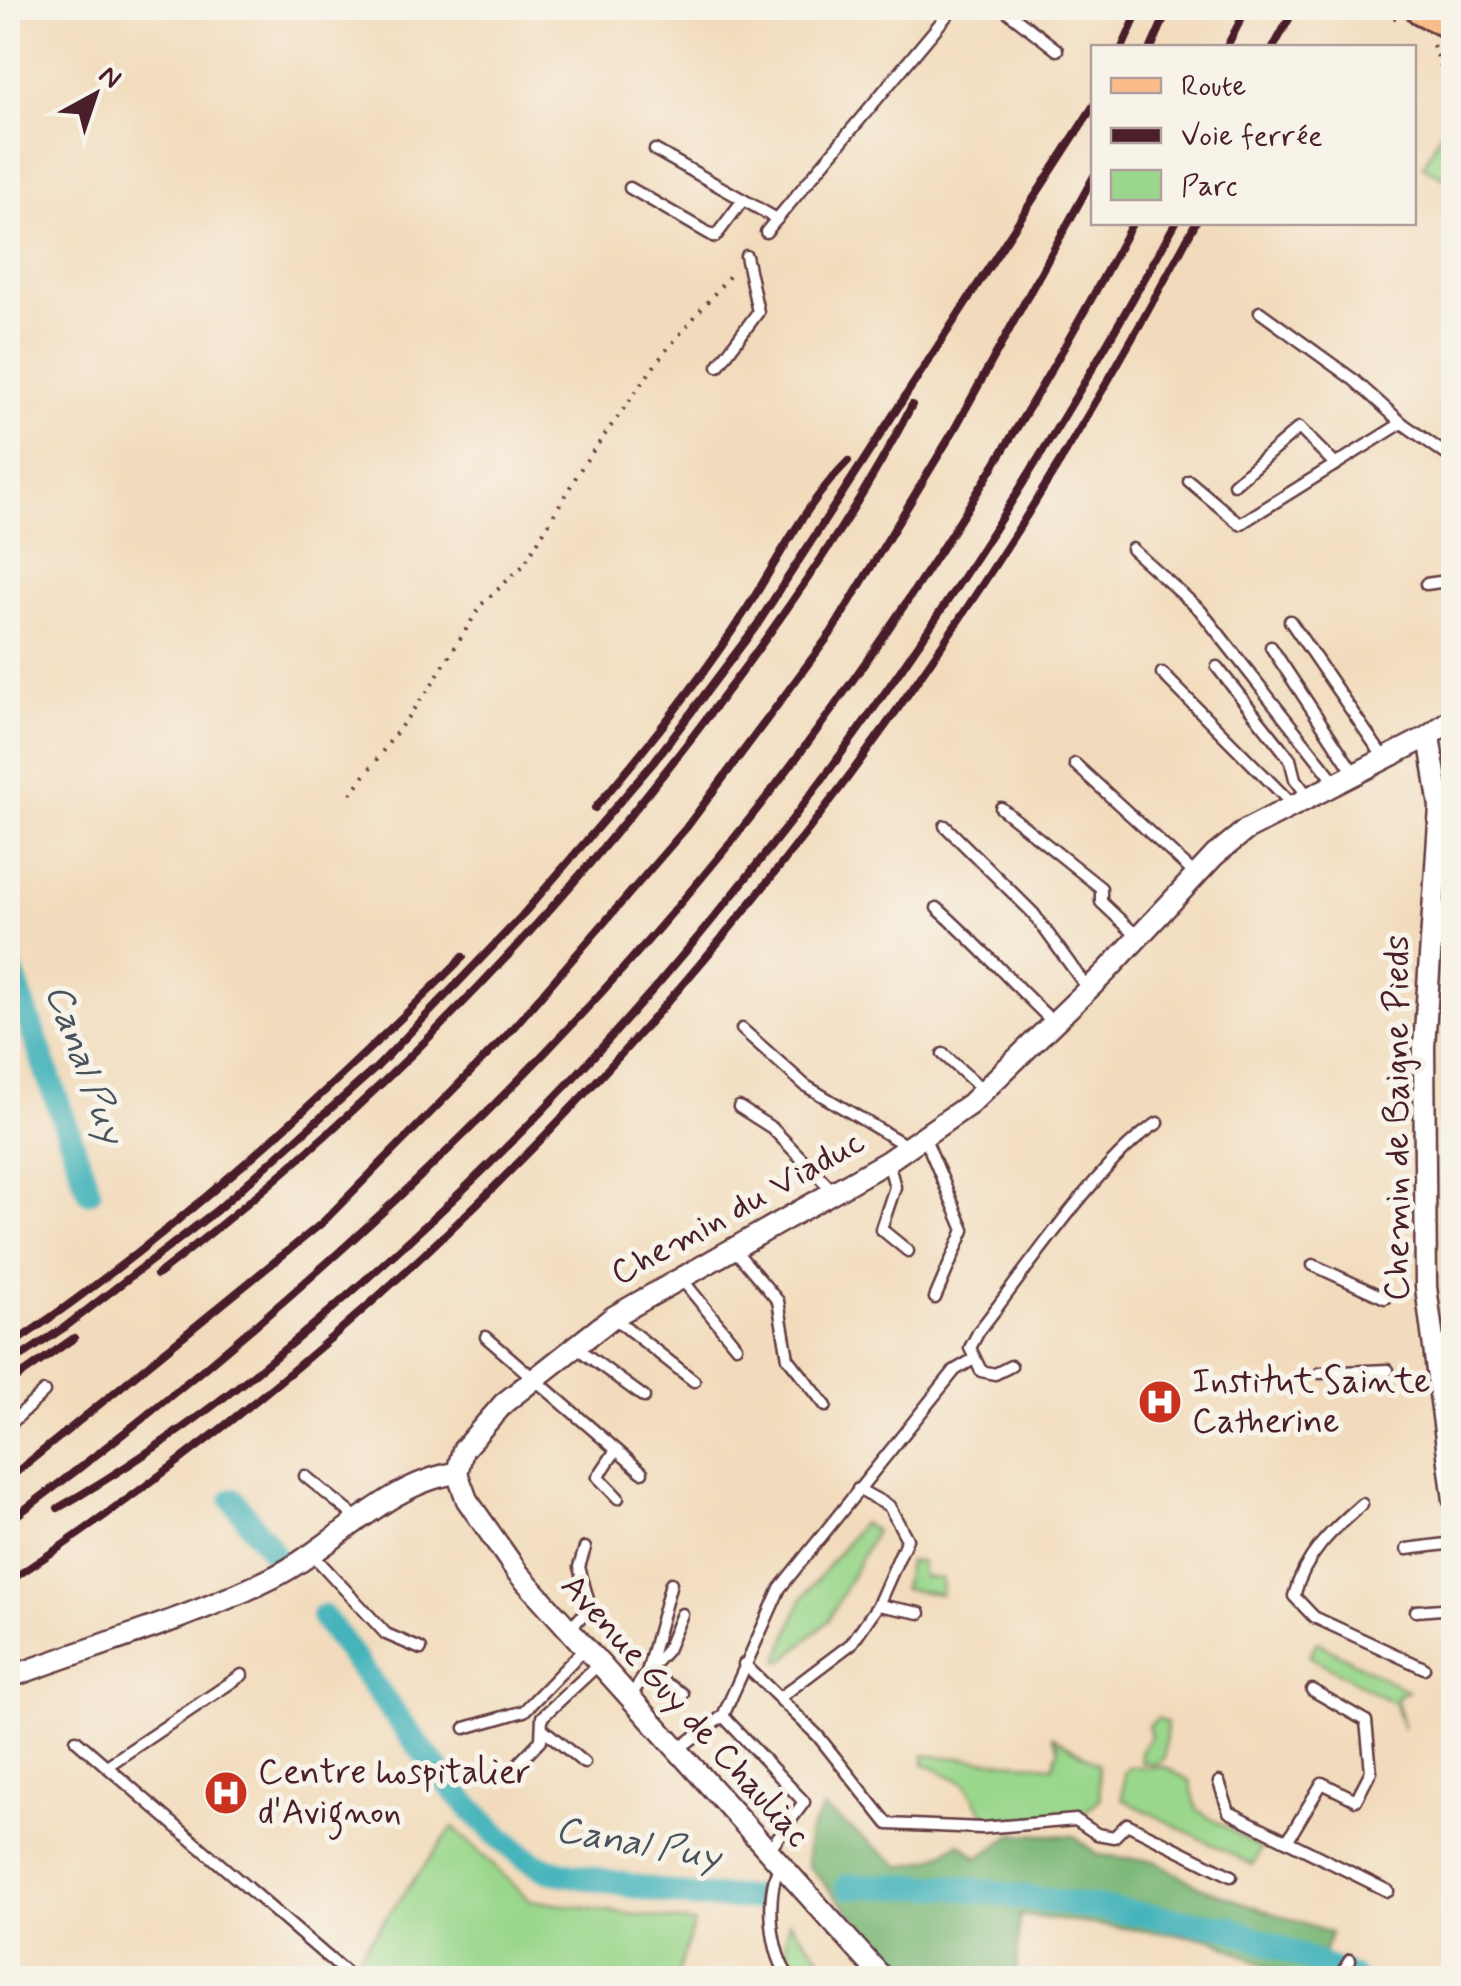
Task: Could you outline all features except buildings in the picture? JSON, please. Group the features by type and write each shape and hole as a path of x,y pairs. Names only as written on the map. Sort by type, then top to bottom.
{"street":[{"name":"Chemin du Viaduc","path":"457,1473 463,1450 477,1431 613,1317 679,1276 888,1161 984,1091 1246,830 1429,736 1454,717"},
{"name":"Chemin de Baigne Pieds","path":"1429,736 1447,810 1424,1046 1426,1287 1454,1500"},
{"path":"12,1676 272,1578 409,1489 435,1476 457,1473"},
{"name":"Avenue Guy de Chauliac","path":"457,1473 485,1530 569,1630 883,1978"}],"lane":[{"path":"766,232 954,8"},
{"path":"1003,8 1057,50"},
{"path":"655,150 777,219"},
{"path":"630,188 715,237 743,200"},
{"path":"718,366 758,312 746,256"},
{"path":"1260,312 1454,460"},
{"path":"1189,481 1240,524 1402,424"},
{"path":"1234,484 1299,428 1336,464"},
{"path":"1132,548 1200,610 1345,778"},
{"path":"1426,584 1454,580"},
{"path":"1290,621 1384,758"},
{"path":"1271,647 1345,778"},
{"path":"1216,667 1290,759 1300,800"},
{"path":"1162,673 1300,800"},
{"path":"1076,764 1197,875"},
{"path":"1001,808 1101,888 1101,902 1138,937"},
{"path":"944,826 1033,914 1088,990"},
{"path":"938,908 998,962 1005,976 1054,1023"},
{"path":"742,1029 806,1086 916,1141 964,1230 935,1298"},
{"path":"943,1054 984,1091"},
{"path":"739,1108 772,1128 833,1191"},
{"path":"1011,1366 995,1374 982,1371 970,1348 978,1331 1117,1160 1141,1133 1158,1123"},
{"path":"888,1161 895,1187 881,1229 908,1251"},
{"path":"734,1249 778,1301 788,1358 826,1406"},
{"path":"1313,1265 1386,1298"},
{"path":"679,1276 736,1346"},
{"path":"613,1317 694,1381"},
{"path":"486,1338 642,1472"},
{"path":"576,1348 644,1397"},
{"path":"677,1750 723,1716 780,1588 955,1370 974,1359"},
{"path":"1320,1373 1388,1370"},
{"path":"8,1426 44,1392"},
{"path":"616,1450 598,1477 618,1498"},
{"path":"305,1476 355,1514 360,1523"},
{"path":"782,1696 851,1644 878,1605 907,1539 889,1506 858,1489"},
{"path":"1362,1504 1327,1533 1301,1572 1294,1596 1314,1617 1424,1668"},
{"path":"1407,1549 1454,1542"},
{"path":"569,1630 590,1607 579,1567 584,1548"},
{"path":"306,1558 386,1634 421,1649"},
{"path":"647,1672 671,1583"},
{"path":"878,1605 920,1614"},
{"path":"1416,1610 1454,1608"},
{"path":"630,1697 667,1650 682,1614"},
{"path":"465,1728 524,1711 592,1656"},
{"path":"518,1764 542,1740 542,1718 592,1656"},
{"path":"744,1664 782,1696 888,1824 982,1828 1076,1820 1097,1834 1114,1837 1128,1824 1231,1876"},
{"path":"647,1672 684,1694"},
{"path":"107,1766 242,1676"},
{"path":"1289,1838 1322,1783 1356,1800 1371,1771 1366,1721 1312,1690"},
{"path":"723,1716 804,1802 770,1884 778,1964 790,1978"},
{"path":"543,1729 584,1763"},
{"path":"76,1740 352,1978"},
{"path":"1219,1782 1229,1812 1289,1838 1388,1891"},
{"path":"1339,1978 1350,1960"}],"path":[{"path":"1375,8 1426,22 1454,79"},
{"path":"351,794 430,687 482,604 524,565 583,465 663,354 746,256"}],"green space":[{"path":"1453,108 1454,182 1453,183 1423,166"},
{"path":"1453,948 1454,1155 1446,1161"},
{"path":"862,1523 875,1531 828,1621 782,1662 778,1660 802,1599"},
{"path":"921,1561 923,1577 942,1579 941,1594 903,1589 908,1562"},
{"path":"1317,1642 1408,1691 1396,1696 1403,1729 1395,1704 1309,1656"},
{"path":"1158,1718 1167,1723 1164,1758 1157,1764 1141,1762 1141,1751 1151,1736 1148,1726"},
{"path":"1052,1735 1098,1764 1100,1799 1085,1812 999,1821 982,1811 965,1783 924,1764 924,1755 1053,1766 1059,1747"},
{"path":"1129,1767 1165,1767 1190,1781 1197,1810 1261,1849 1253,1865 1122,1799 1124,1773"},
{"path":"823,1808 902,1867 932,1859 960,1843 978,1858 1014,1834 1074,1836 1098,1855 1155,1861 1202,1888 1330,1933 1316,1978 1288,1978 1212,1939 1020,1915 1016,1978 908,1978 807,1864 808,1835"},
{"path":"453,1827 529,1900 694,1923 676,1978 390,1978 355,1960"},
{"path":"789,1921 840,1978 797,1978 786,1942"}],"waterway":[{"name":"Canal Puy","path":"8,962 89,1191"},
{"name":"Canal Puy","path":"233,1500 272,1551"},
{"name":"Canal Puy","path":"323,1617 428,1758 491,1829 521,1855 550,1871 694,1897 756,1898"},
{"name":"Canal Puy","path":"848,1886 951,1887 1228,1927 1353,1978"}],"railway":[{"path":"1123,45 1140,8"},
{"path":"1152,45 1169,8"},
{"path":"1228,45 1247,8"},
{"path":"1275,45 1295,8"},
{"path":"8,1365 65,1327 217,1210 377,1067 519,919 653,763 757,625 1091,110"},
{"path":"8,1479 322,1223 506,1036 686,828 831,633 954,430 1091,181"},
{"path":"8,1522 234,1344 344,1248 553,1044 651,937 744,826 913,593 1064,348 1131,225"},
{"path":"58,1508 194,1420 321,1319 520,1134 630,1016 734,894 924,636 1012,502 1174,225"},
{"path":"8,1582 195,1448 371,1303 535,1146 688,978 830,801 962,615 1084,422 1194,225"},
{"path":"157,1275 236,1213 386,1079 593,860 718,703 797,595 869,483 912,405"},
{"path":"595,808 710,663 805,515 848,461"},
{"path":"8,1347 188,1212 301,1113 463,957"},
{"path":"8,1384 74,1338"}],"place":[{"name":"Institut Sainte Catherine","path":"1160,1402"},
{"name":"Centre hospitalier d'Avignon","path":"226,1793"}]}
